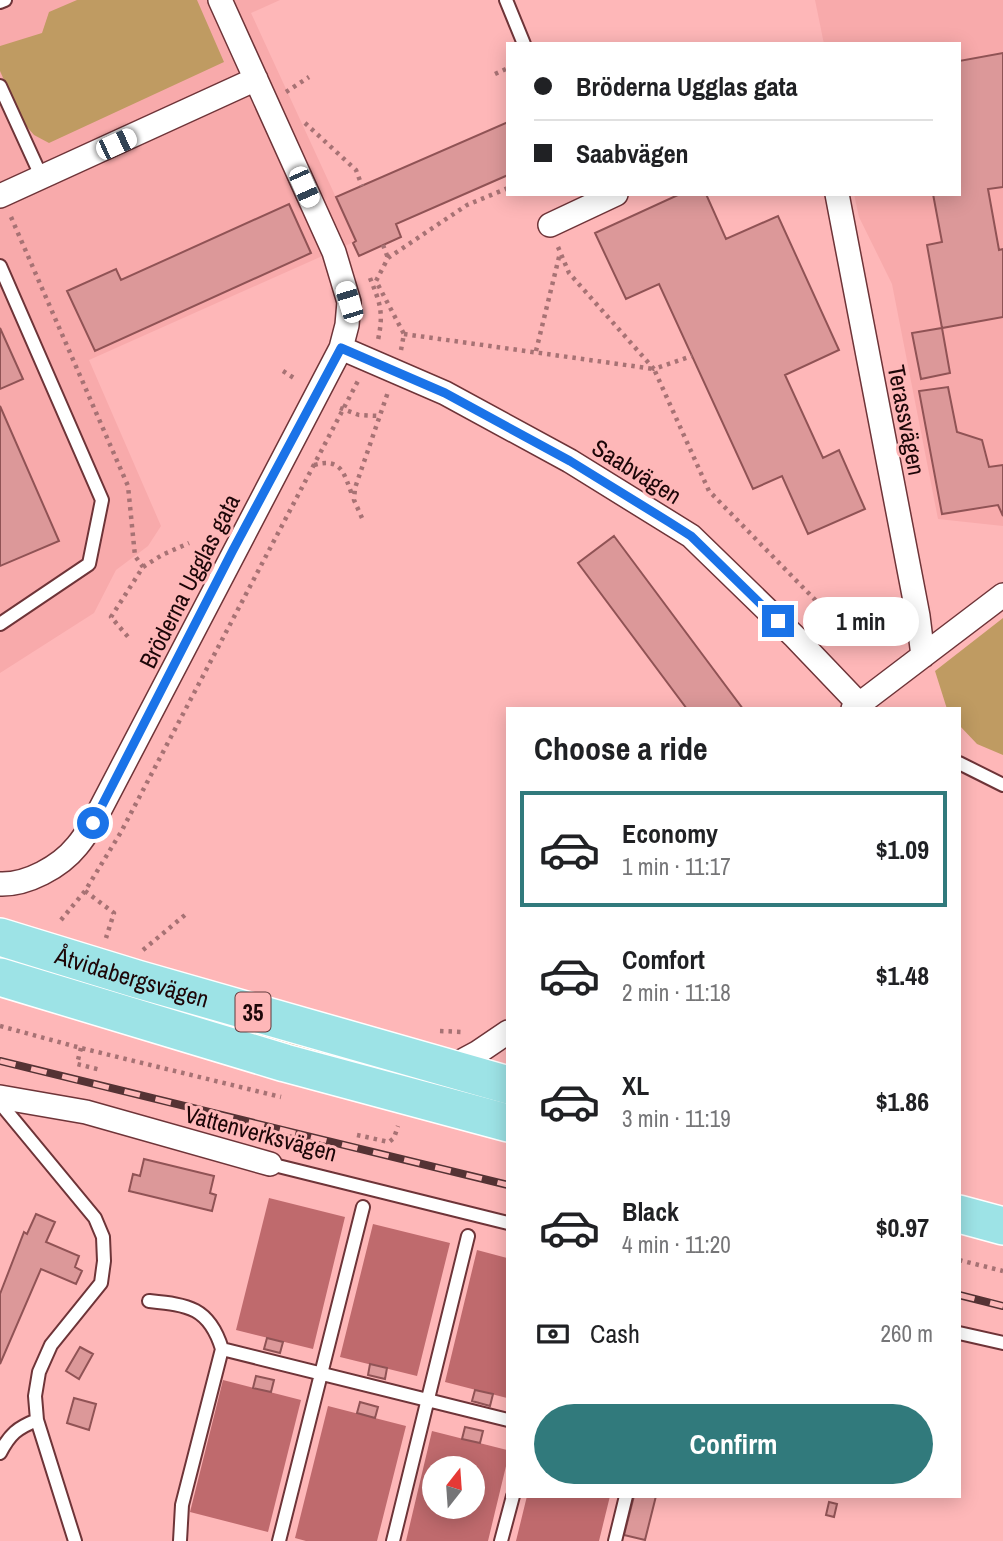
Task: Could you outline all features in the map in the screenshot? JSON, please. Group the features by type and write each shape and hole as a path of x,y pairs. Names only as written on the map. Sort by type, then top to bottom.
{"main road":[{"name":"Åtvidabergsvägen","path":"0,937 506,1084"},
{"name":"Åtvidabergsvägen","path":"0,977 259,1055 505,1115"},
{"path":"961,1214 1003,1226"},
{"path":"961,1239 1003,1249"}],"street":[{"name":"Bröderna Ugglas gata","path":"0,884 17,884 58,863 77,847 93,823 341,348 347,325 349,302 334,252 220,0"},
{"path":"0,197 256,79"},
{"path":"550,225 588,200 607,196"},
{"name":"Terassvägen","path":"837,196 918,616 923,656"},
{"name":"Saabvägen","path":"341,348 445,393 570,461 691,536 865,704"},
{"path":"865,704 1003,595"},
{"path":"450,1069 506,1033"},
{"name":"Vattenverksvägen","path":"0,1097 86,1112 270,1164"}],"lane":[{"path":"506,0 523,42"},
{"path":"0,86 42,178"},
{"path":"0,266 102,500 89,564 0,624"},
{"path":"961,764 1003,785"},
{"path":"0,1103 95,1218 103,1237 101,1283 51,1345 39,1372 35,1396 37,1420 75,1541"},
{"name":"Vattenverksvägen","path":"270,1164 506,1223"},
{"path":"279,1541 363,1207"},
{"path":"393,1541 468,1236"},
{"path":"149,1301 190,1306 210,1321 222,1349 182,1505 180,1541"},
{"path":"961,1333 1003,1343"},
{"path":"222,1349 506,1420"},
{"path":"0,1453 7,1440 20,1427 37,1420"},
{"path":"501,1541 512,1498"},
{"path":"615,1541 626,1498"}],"path":[{"path":"495,74 506,69"},
{"path":"289,90 295,102"},
{"path":"300,114 306,126 356,170 362,186"},
{"path":"354,500 355,488 395,371 404,334 376,281 388,258 467,205 506,189"},
{"path":"550,225 569,273 654,369 709,491 830,614 918,616"},
{"path":"383,245 388,258"},
{"path":"536,351 560,252"},
{"path":"404,334 654,369 692,356"},
{"path":"313,465 333,463 344,474 362,518"},
{"path":"144,567 162,555 189,543"},
{"path":"795,637 824,609"},
{"path":"85,891 114,913 105,940"},
{"path":"143,951 185,915"},
{"path":"0,1026 292,1100"},
{"path":"81,1048 77,1064 101,1070"},
{"path":"357,1135 389,1142 394,1138 398,1126 410,1129"},
{"path":"961,1260 1003,1271"}],"shaded area":[{"path":"0,0 280,0 251,13 356,241 89,360 161,526 148,546 116,570 94,613 0,673"},
{"path":"77,0 197,0 224,62 49,143 34,135 22,121 0,71 0,46 42,33 49,12"},
{"path":"815,0 1003,0 1003,526 938,519 892,284 859,217 854,196 961,196 961,42 824,42"},
{"path":"1003,618 1003,755 977,744 961,727 961,707 946,707 935,671"},
{"path":"0,953 461,1089 460,1092 172,1012 0,959"},
{"path":"269,1198 345,1217 313,1349 236,1330"},
{"path":"373,1224 450,1243 417,1376 340,1357"},
{"path":"477,1250 506,1258 506,1398 445,1382"},
{"path":"223,1380 301,1400 268,1532 190,1512"},
{"path":"328,1406 406,1426 377,1541 306,1541 295,1538"},
{"path":"432,1431 506,1450 506,1466 488,1541 406,1541 422,1473 422,1519 485,1519 485,1456 426,1456"},
{"path":"527,1498 610,1498 599,1541 516,1541"}],"building":[{"path":"1003,53 1003,187 988,189 999,250 1003,249 1003,317 942,328 927,245 942,242 933,196 961,196 961,61"},
{"path":"506,123 506,176 396,224 401,237 359,256 353,243 356,241 336,197"},
{"path":"676,196 707,196 726,239 778,216 839,350 785,375 823,458 839,450 865,509 808,534 782,476 753,489 659,284 626,299 595,233"},
{"path":"289,204 311,253 95,351 67,291 116,269 121,280"},
{"path":"0,328 23,379 0,389"},
{"path":"942,328 950,373 921,379 912,333"},
{"path":"948,387 957,432 982,440 989,467 1003,465 1003,516 998,505 942,514 919,391"},
{"path":"0,406 59,541 0,566"},
{"path":"614,536 742,707 686,707 578,563"},
{"path":"144,1159 214,1176 210,1193 216,1195 212,1211 129,1191 133,1174 140,1176"},
{"path":"36,1214 55,1222 46,1242 79,1256 75,1267 82,1271 76,1284 41,1269 0,1364 0,1294 24,1232 27,1234"},
{"path":"267,1338 283,1342 280,1353 264,1349"},
{"path":"80,1347 93,1354 79,1379 66,1371"},
{"path":"370,1364 387,1368 385,1379 368,1375"},
{"path":"256,1376 274,1380 271,1392 253,1388"},
{"path":"475,1390 493,1394 490,1406 472,1401"},
{"path":"74,1398 96,1404 89,1430 67,1423"},
{"path":"360,1402 378,1407 375,1418 357,1413"},
{"path":"465,1427 483,1431 480,1443 462,1439"},
{"path":"633,1498 656,1498 645,1540 624,1535"},
{"path":"829,1502 837,1504 834,1517 826,1515"}],"railway":[{"path":"0,1061 506,1185"},
{"path":"961,1296 1003,1306"}],"route":[{"path":"93,823 233,550 341,348 445,393 570,461 669,522 691,536 710,553 778,621"}]}
